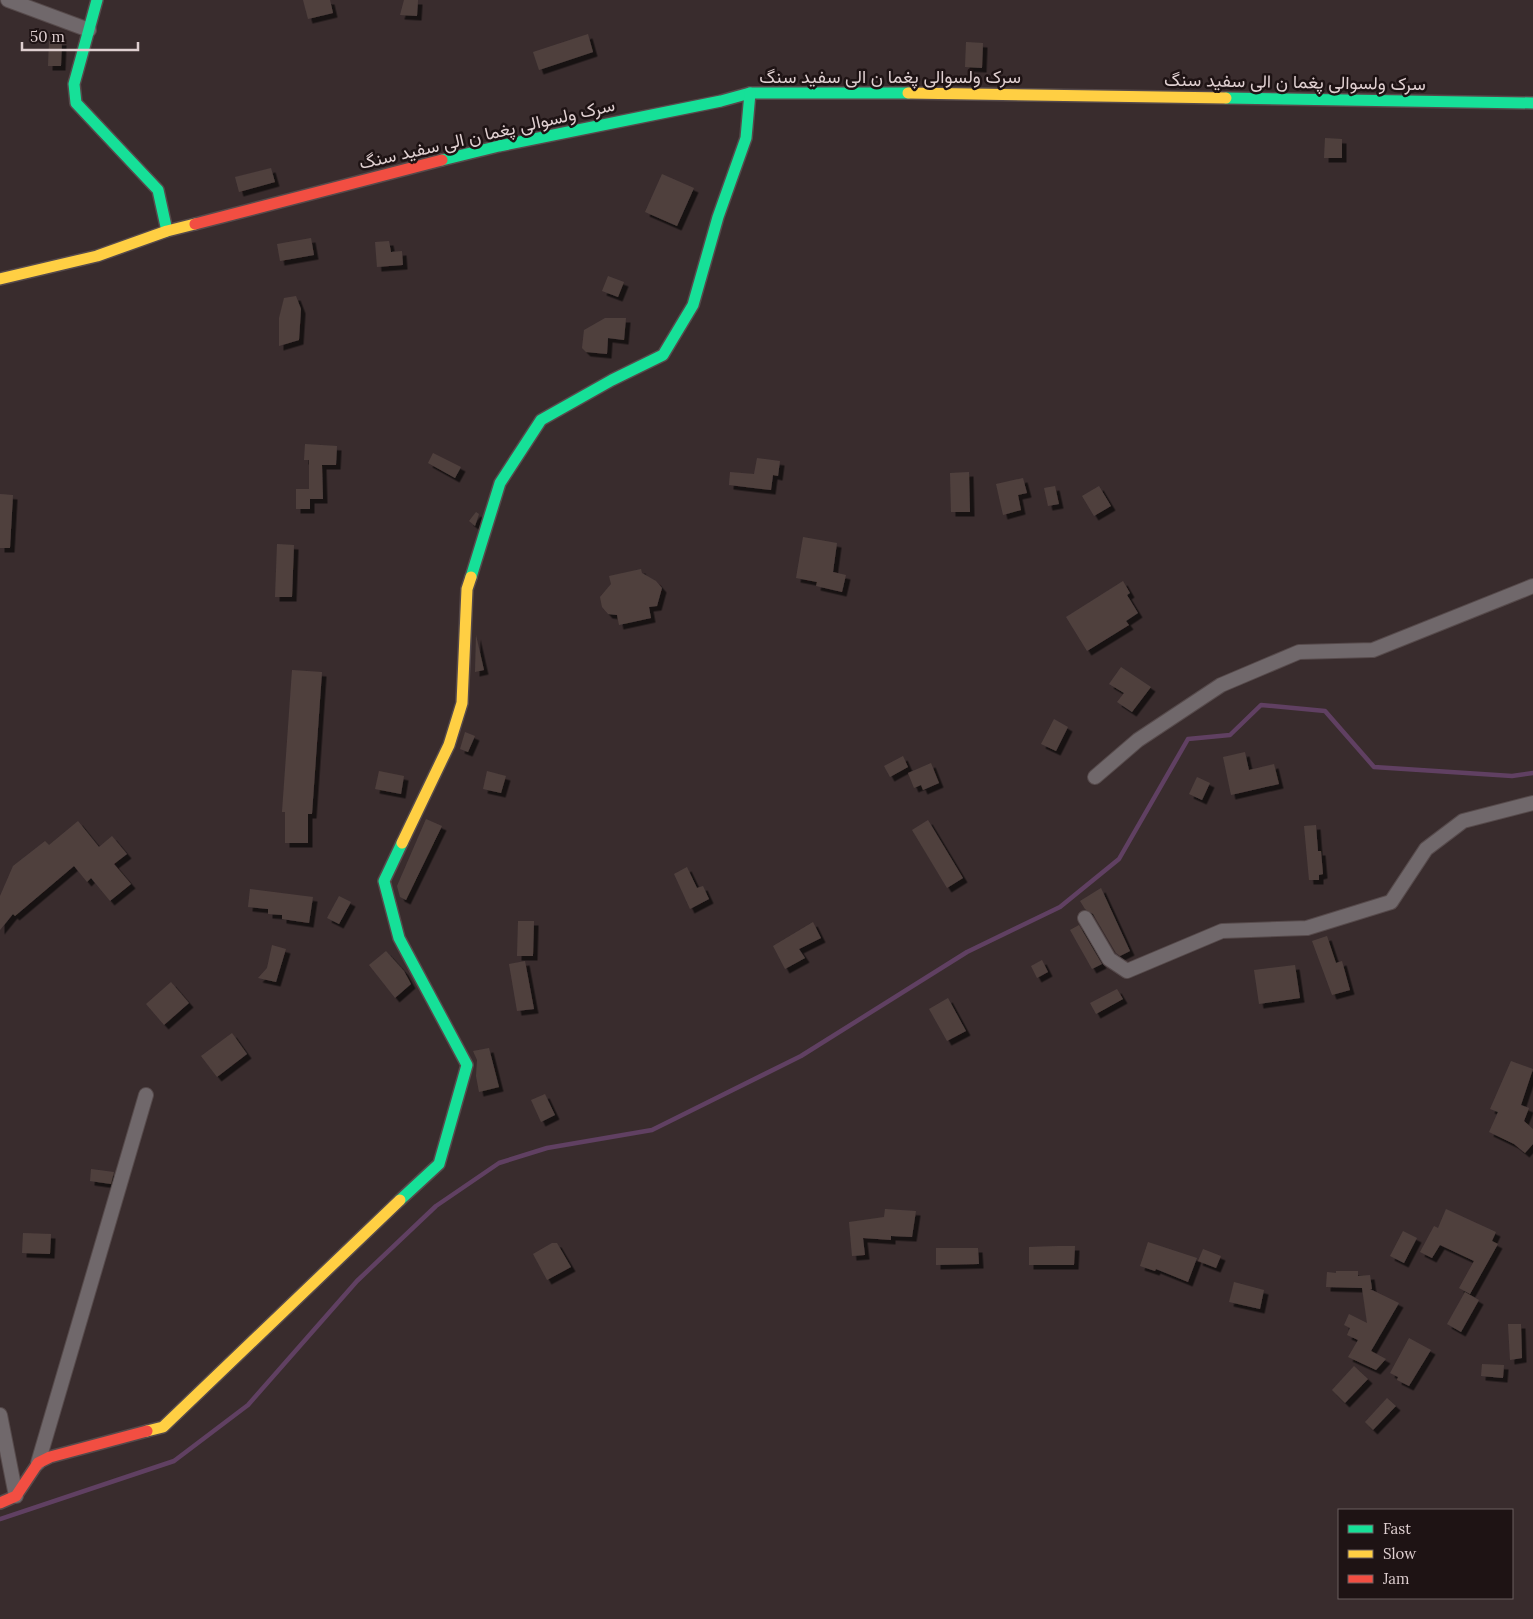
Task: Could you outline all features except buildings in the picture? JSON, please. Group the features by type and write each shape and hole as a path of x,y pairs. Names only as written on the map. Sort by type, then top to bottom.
{"street":[{"path":"8,0 89,30"},
{"path":"97,0 74,84 76,103 158,190 167,231"},
{"name":"سرک ولسوالی پغما ن الی سفید سنگ","path":"0,279 97,256 167,231 499,146 721,101 750,93 865,92 1533,103"},
{"path":"38,1463 50,1457 164,1427 301,1293 439,1164 466,1065 399,938 384,880 449,745 462,702 467,589 500,483 541,420 612,380 663,355 692,304 718,218 746,138 750,93"},
{"path":"1095,777 1138,740 1221,685 1299,652 1373,650 1533,586"},
{"path":"1085,918 1109,958 1128,971 1222,931 1307,928 1391,902 1426,849 1463,820 1533,803"},
{"path":"0,1503 16,1496 38,1463 146,1095"},
{"path":"0,1415 16,1496"}],"waterway":[{"path":"0,1519 174,1461 248,1405 357,1281 436,1206 499,1163 547,1148 652,1130 801,1056 967,952 1060,907 1119,859 1188,739 1230,735 1261,705 1325,711 1374,767 1512,776 1533,773"}],"traffic: fast":[{"path":"97,0 74,84 76,103 158,190 167,231"},
{"path":"442,160 499,146 721,101 750,93 908,93"},
{"path":"471,577 500,483 541,420 612,380 663,355 693,305 718,217 746,138 750,93"},
{"path":"1226,98 1533,103"},
{"path":"400,1200 439,1164 467,1065 399,938 384,881 402,843"}],"traffic: slow":[{"path":"908,93 1226,98"},
{"path":"0,279 97,256 167,231 195,224"},
{"path":"402,843 449,745 462,703 467,589 471,577"},
{"path":"147,1431 163,1427 400,1200"}],"traffic: jam":[{"path":"195,224 442,160"},
{"path":"0,1503 16,1496 38,1463 50,1457 147,1431"}]}
